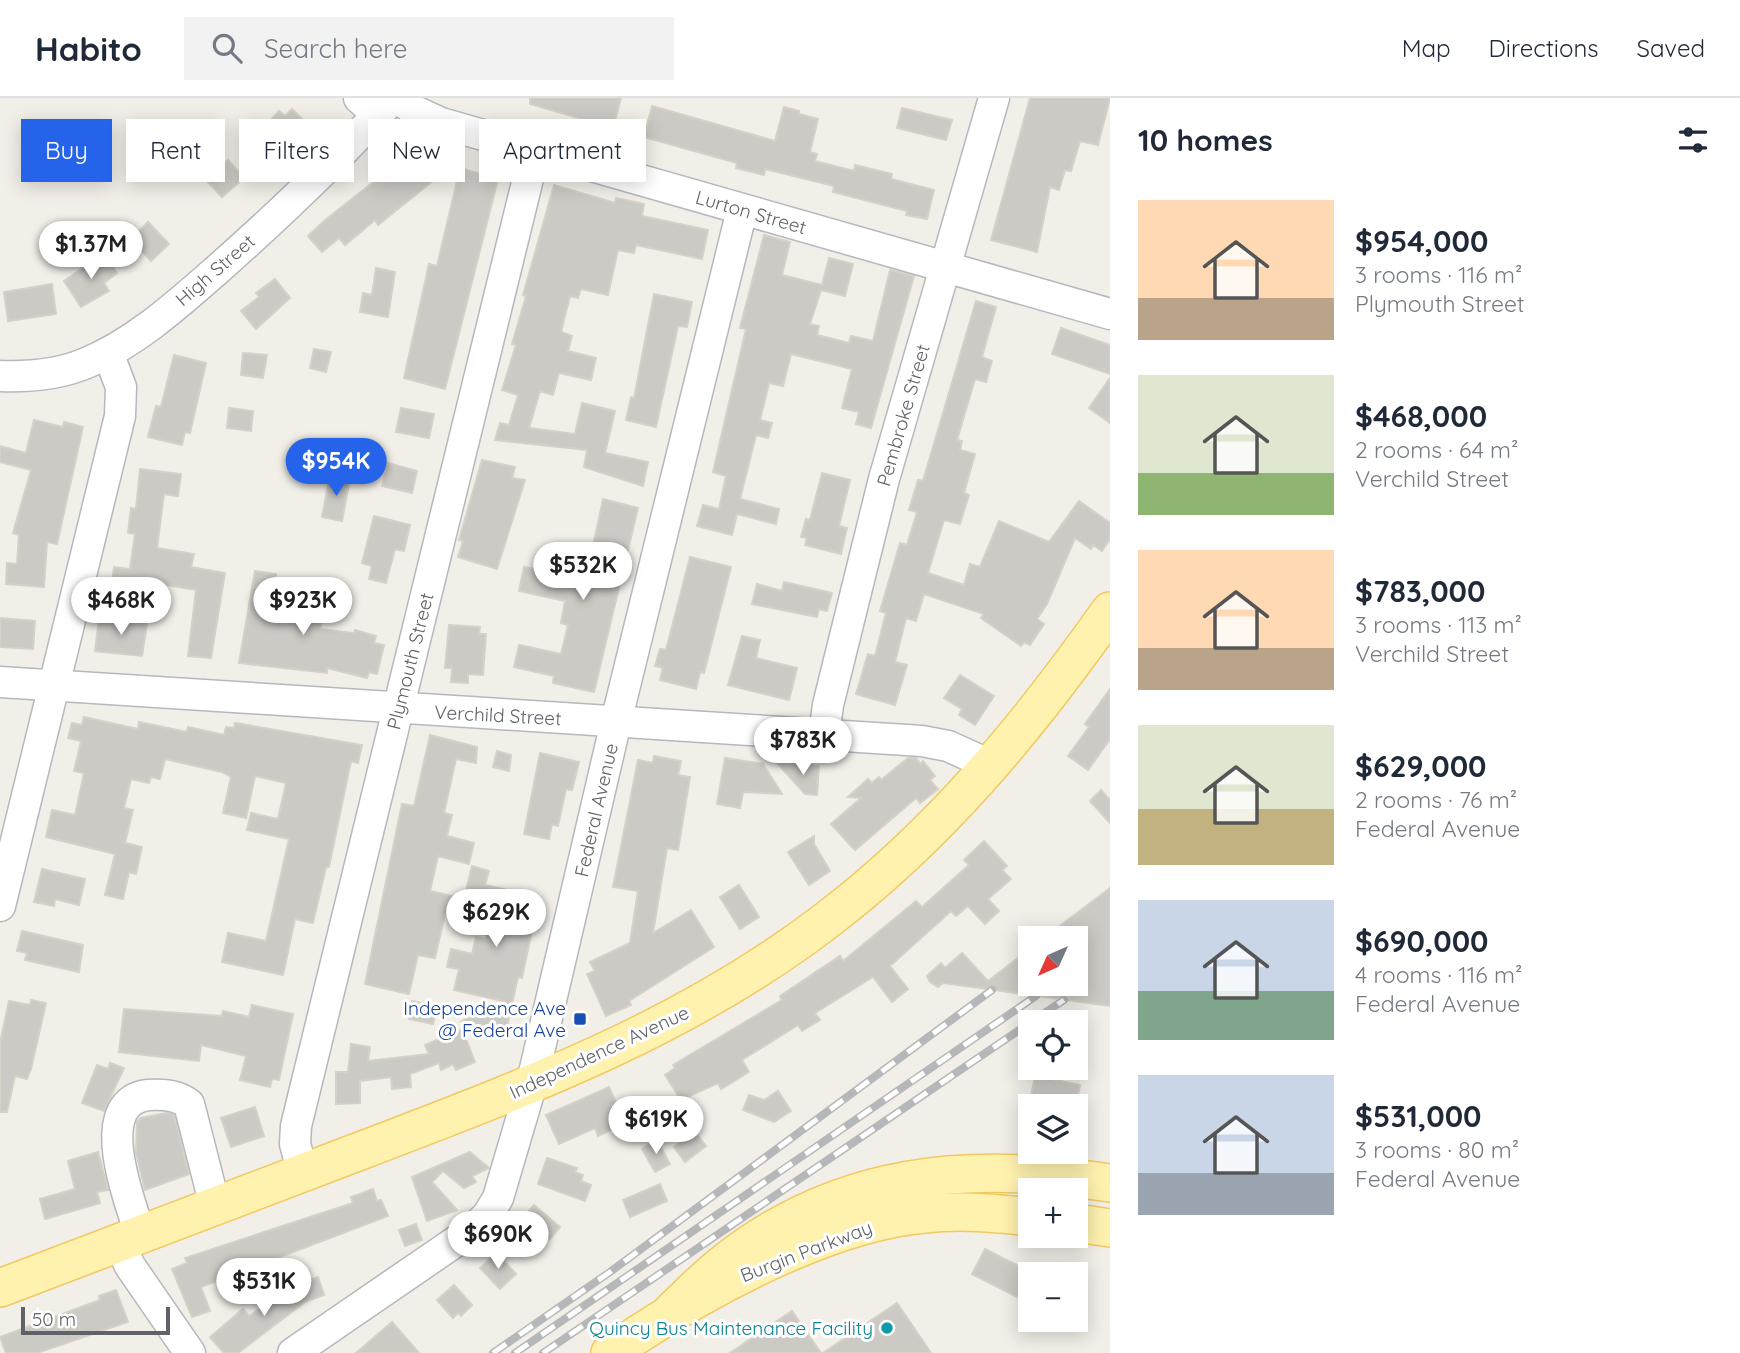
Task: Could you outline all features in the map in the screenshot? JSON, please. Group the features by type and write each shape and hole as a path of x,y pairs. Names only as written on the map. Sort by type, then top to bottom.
{"main road":[{"name":"Independence Avenue","path":"0,1288 531,1086 641,1037 726,990 768,963 887,871 992,766 1110,611"},
{"name":"Burgin Parkway","path":"672,1311 722,1264 755,1240 805,1214 884,1185 929,1175 987,1171 1033,1173 1110,1183"},
{"name":"Burgin Parkway","path":"610,1353 672,1311 775,1261 881,1222 922,1214 965,1212 1018,1216"},
{"path":"1088,1225 1110,1228"}],"street":[{"name":"Pembroke Street","path":"824,735 828,705 877,503 994,98"},
{"name":"Lurton Street","path":"382,102 479,134"},
{"name":"High Street","path":"0,376 50,374 108,353 153,323 235,254 312,183 382,102"},
{"name":"Plymouth Street","path":"303,1172 295,1144 296,1126 527,182"},
{"name":"Lurton Street","path":"645,182 1110,314"},
{"name":"Federal Avenue","path":"293,1353 471,1231 487,1216 505,1178 531,1086 616,722 742,210"},
{"path":"0,906 121,407 121,387 108,353"},
{"name":"Verchild Street","path":"0,682 939,744 992,766"},
{"path":"190,1353 130,1266 130,1238 116,1128 123,1109 138,1098 174,1097 189,1104 215,1206"}],"building":[{"path":"530,98 621,98 615,119 582,119 530,104"},
{"path":"1030,98 1110,98 1098,145 1080,141 1071,171 1065,170 1059,190 1050,187 1037,252 991,240"},
{"path":"652,106 775,141 784,107 799,111 799,114 818,119 810,152 817,154 815,161 854,171 855,165 892,174 891,179 934,190 927,219 906,215 907,211 833,192 834,186 765,169 764,175 736,168 737,163 646,138"},
{"path":"902,108 952,120 946,140 897,128"},
{"path":"292,109 302,119 272,119 279,111 285,116"},
{"path":"228,160 239,172 239,182 222,197 208,182 225,182 225,163"},
{"path":"465,169 479,174 479,182 497,182 445,389 404,378 429,264 437,266 457,182 465,182"},
{"path":"374,182 431,182 378,225 375,220 345,245 339,238 322,252 308,236"},
{"path":"554,185 615,203 616,198 644,204 642,216 708,230 702,259 636,245 634,253 618,250 608,295 581,289 578,298 570,296 561,332 572,336 568,351 596,358 591,380 559,373 553,395 540,391 529,428 575,434 582,403 615,411 605,453 648,462 643,486 584,467 587,450 495,440 500,423 509,425 518,395 502,390 516,345 512,344 526,296 523,295"},
{"path":"148,222 169,244 151,261 131,239"},
{"path":"764,235 790,242 782,275 822,285 829,258 853,264 845,296 821,290 810,324 819,326 817,335 849,343 851,336 873,341 890,270 914,276 871,428 856,424 859,412 842,408 852,369 791,354 783,386 769,383 760,420 772,423 768,438 756,435 740,499 779,509 776,524 737,514 732,535 697,526 703,505 719,509 726,476 713,472 746,329 740,328"},
{"path":"103,254 117,273 104,283 109,291 81,307 64,281"},
{"path":"376,268 395,272 388,317 360,312 363,293 372,295"},
{"path":"275,279 290,298 256,329 241,311 259,297 256,293"},
{"path":"52,284 56,314 8,321 4,292"},
{"path":"654,294 692,302 687,327 678,326 656,427 626,420 631,397 634,398"},
{"path":"976,301 996,307 982,357 992,361 986,382 975,379 957,440 962,441 960,450 975,454 964,493 969,495 960,524 944,520 928,573 964,585 970,564 980,567 999,521 1049,542 1079,501 1110,523 1110,539 1102,551 1093,545 1091,549 1075,538 1047,604 1037,619 1044,624 1030,645 1024,642 1021,646 981,618 984,614 924,594 916,621 906,618 895,662 907,665 895,705 856,694 868,654 875,656 886,613 880,611 900,543 907,545 917,512 909,510 918,480 923,481"},
{"path":"1061,328 1110,345 1110,374 1052,354"},
{"path":"314,349 331,352 326,372 310,368"},
{"path":"243,353 267,355 263,378 241,375"},
{"path":"174,355 206,363 190,433 185,432 182,445 148,437 156,406 161,407"},
{"path":"1110,378 1110,423 1089,408"},
{"path":"229,408 253,411 251,431 227,428"},
{"path":"401,408 434,414 429,438 396,432"},
{"path":"34,420 63,427 64,422 83,427 57,544 47,542 44,587 6,584 7,563 17,564 19,535 13,533 31,470 0,462 0,446 26,453"},
{"path":"482,460 515,467 512,478 525,480 497,569 458,557 463,541 459,540"},
{"path":"388,463 417,471 412,493 382,486"},
{"path":"140,469 181,474 178,496 164,494 157,548 194,554 191,567 225,573 211,658 188,656 196,590 149,582 147,592 111,588 114,567 130,569 135,534 128,533 131,508 136,509"},
{"path":"822,473 850,480 839,526 847,528 841,554 805,545 807,538 801,537 806,519 810,520"},
{"path":"330,475 350,478 342,521 322,517"},
{"path":"603,499 638,508 594,692 553,683 554,676 514,667 519,645 561,654 568,625 561,623 565,601 519,591 524,567 571,576 575,557 590,561"},
{"path":"374,516 410,525 404,551 395,549 386,583 369,579 372,566 362,563"},
{"path":"690,557 731,567 704,673 700,672 696,689 660,680 663,668 655,666 660,649 666,650"},
{"path":"255,571 276,574 269,615 299,619 307,588 329,593 320,629 354,633 355,630 376,636 374,643 384,645 377,674 369,672 367,678 327,668 327,673 239,663"},
{"path":"784,582 832,593 827,611 819,609 817,617 752,604 757,584 782,591"},
{"path":"0,618 35,621 33,649 0,647"},
{"path":"99,618 147,624 142,656 95,651"},
{"path":"449,625 480,627 479,634 486,634 483,675 468,674 468,683 451,682 452,668 445,668"},
{"path":"742,636 760,640 756,658 797,668 789,700 728,685"},
{"path":"960,675 994,696 975,725 959,715 962,709 944,698"},
{"path":"1110,689 1110,739 1088,770 1068,756 1089,727 1085,724"},
{"path":"84,717 138,729 139,722 187,732 188,727 224,735 226,727 234,728 235,723 362,745 358,763 351,761 329,867 326,867 313,923 295,919 283,975 222,962 228,933 266,941 289,839 247,830 251,813 278,819 286,783 255,776 246,818 223,813 231,777 222,772 165,759 160,779 151,777 149,783 131,779 124,808 133,810 125,843 142,847 136,874 129,872 123,899 105,895 115,854 46,837 52,810 75,815 84,773 74,771 81,741 68,738 72,723 82,725"},
{"path":"430,735 477,747 476,763 456,759 444,813 452,815 447,836 474,843 469,864 438,856 430,891 461,898 457,916 445,914 435,958 418,955 409,994 365,984 402,804 414,806"},
{"path":"497,751 511,755 509,771 493,767"},
{"path":"540,753 579,762 572,790 566,789 558,826 552,824 549,839 524,834"},
{"path":"654,756 681,761 678,775 690,777 678,850 667,848 653,933 691,910 714,947 629,1001 631,1005 606,1016 587,974 595,971 590,962 630,943 638,891 613,887 638,760 653,763"},
{"path":"725,758 763,764 782,794 743,792 740,808 717,804"},
{"path":"908,758 916,758 921,764 923,761 935,776 930,780 938,789 920,803 916,798 855,850 831,824 861,798 848,797 868,779 872,783 879,777 881,780"},
{"path":"777,763 819,766 817,795 805,794"},
{"path":"1101,790 1110,800 1110,823 1090,801"},
{"path":"814,836 814,844 830,871 809,885 788,852"},
{"path":"984,841 1007,866 1002,870 1011,879 988,899 999,911 985,924 968,906 956,916 951,911 890,966 908,989 892,1002 873,977 815,1013 820,1020 802,1031 798,1025 742,1060 749,1072 721,1089 718,1083 681,1100 665,1075 675,1068 673,1065 782,1000 780,996 840,956 843,961 916,901 922,907 969,865 964,860"},
{"path":"472,866 489,871 485,885 539,897 522,978 518,977 506,1031 462,1021 507,1002 454,990 459,969 447,967 451,949 472,954 476,937 486,939 494,905 464,898"},
{"path":"42,869 85,879 79,905 55,899 54,906 34,902"},
{"path":"739,885 759,917 740,929 720,897"},
{"path":"1110,888 1110,1006 1037,996 1088,996 1088,926 1060,926"},
{"path":"22,931 83,945 79,972 25,960 27,953 17,951"},
{"path":"962,953 988,981 1018,958 1018,993 943,983 938,987 930,982 927,976 941,963 945,968"},
{"path":"31,1000 46,1003 31,1069 27,1079 15,1076 7,1112 0,1112 0,1043 9,1001 30,1005"},
{"path":"412,1001 437,1007 433,1024 409,1019"},
{"path":"252,1005 293,1014 279,1080 272,1079 270,1087 240,1080 246,1056 201,1045 199,1061 119,1052 124,1009 222,1016 223,1011 249,1017"},
{"path":"462,1029 475,1062 456,1070 453,1064 441,1070 439,1063 410,1074 411,1087 392,1089 391,1077 360,1081 360,1103 336,1104 336,1072 348,1072 351,1044 370,1047 368,1061 429,1054 425,1045"},
{"path":"110,1063 124,1068 104,1111 82,1103 97,1065 108,1069"},
{"path":"1034,1080 1055,1080 1080,1085 1078,1094 1031,1094"},
{"path":"609,1087 619,1110 626,1107 632,1121 598,1136 595,1128 559,1144 546,1115"},
{"path":"778,1091 791,1111 774,1122 743,1110 749,1095 764,1100"},
{"path":"255,1107 264,1136 231,1147 221,1118"},
{"path":"166,1113 174,1115 189,1174 145,1190 136,1153 137,1122 141,1118"},
{"path":"695,1132 706,1146 685,1162 674,1147"},
{"path":"657,1140 670,1164 655,1172 642,1149"},
{"path":"98,1152 108,1190 97,1192 100,1203 45,1219 40,1199 75,1189 68,1161"},
{"path":"470,1152 489,1168 472,1176 476,1182 464,1188 443,1171 432,1182 457,1210 427,1221 412,1177"},
{"path":"547,1158 577,1168 575,1172 583,1175 581,1181 591,1185 585,1201 538,1184"},
{"path":"660,1184 667,1201 630,1217 623,1200"},
{"path":"373,1189 377,1201 381,1200 388,1216 201,1287 210,1311 192,1317 172,1269 187,1263 185,1258 353,1203 351,1197"},
{"path":"534,1205 560,1227 550,1239 543,1233 532,1246 517,1233 525,1224 521,1220"},
{"path":"416,1224 422,1240 405,1246 399,1230"},
{"path":"985,1249 1018,1266 1018,1297 972,1274"},
{"path":"497,1253 516,1274 500,1289 480,1268"},
{"path":"318,1277 324,1295 305,1302 238,1353 224,1353 210,1337 243,1309 249,1316 294,1286"},
{"path":"454,1285 472,1305 461,1316 458,1313 453,1318 437,1300"},
{"path":"116,1290 128,1322 37,1353 6,1353 0,1337 100,1300 99,1296"},
{"name":"Quincy Bus Maintenance Facility","path":"897,1303 931,1353 823,1353"},
{"name":"Quincy Bus Maintenance Facility","path":"792,1311 821,1353 730,1353"},
{"path":"392,1322 419,1353 356,1353"}],"railway":[{"path":"493,1353 610,1272 992,990"},
{"path":"515,1353 1036,996"},
{"path":"1049,1010 1064,1000"},
{"path":"543,1353 1018,1031"}],"place":[{"name":"Independence Ave @ Federal Ave","path":"580,1019"},
{"name":"Quincy Bus Maintenance Facility","path":"887,1328"}]}
